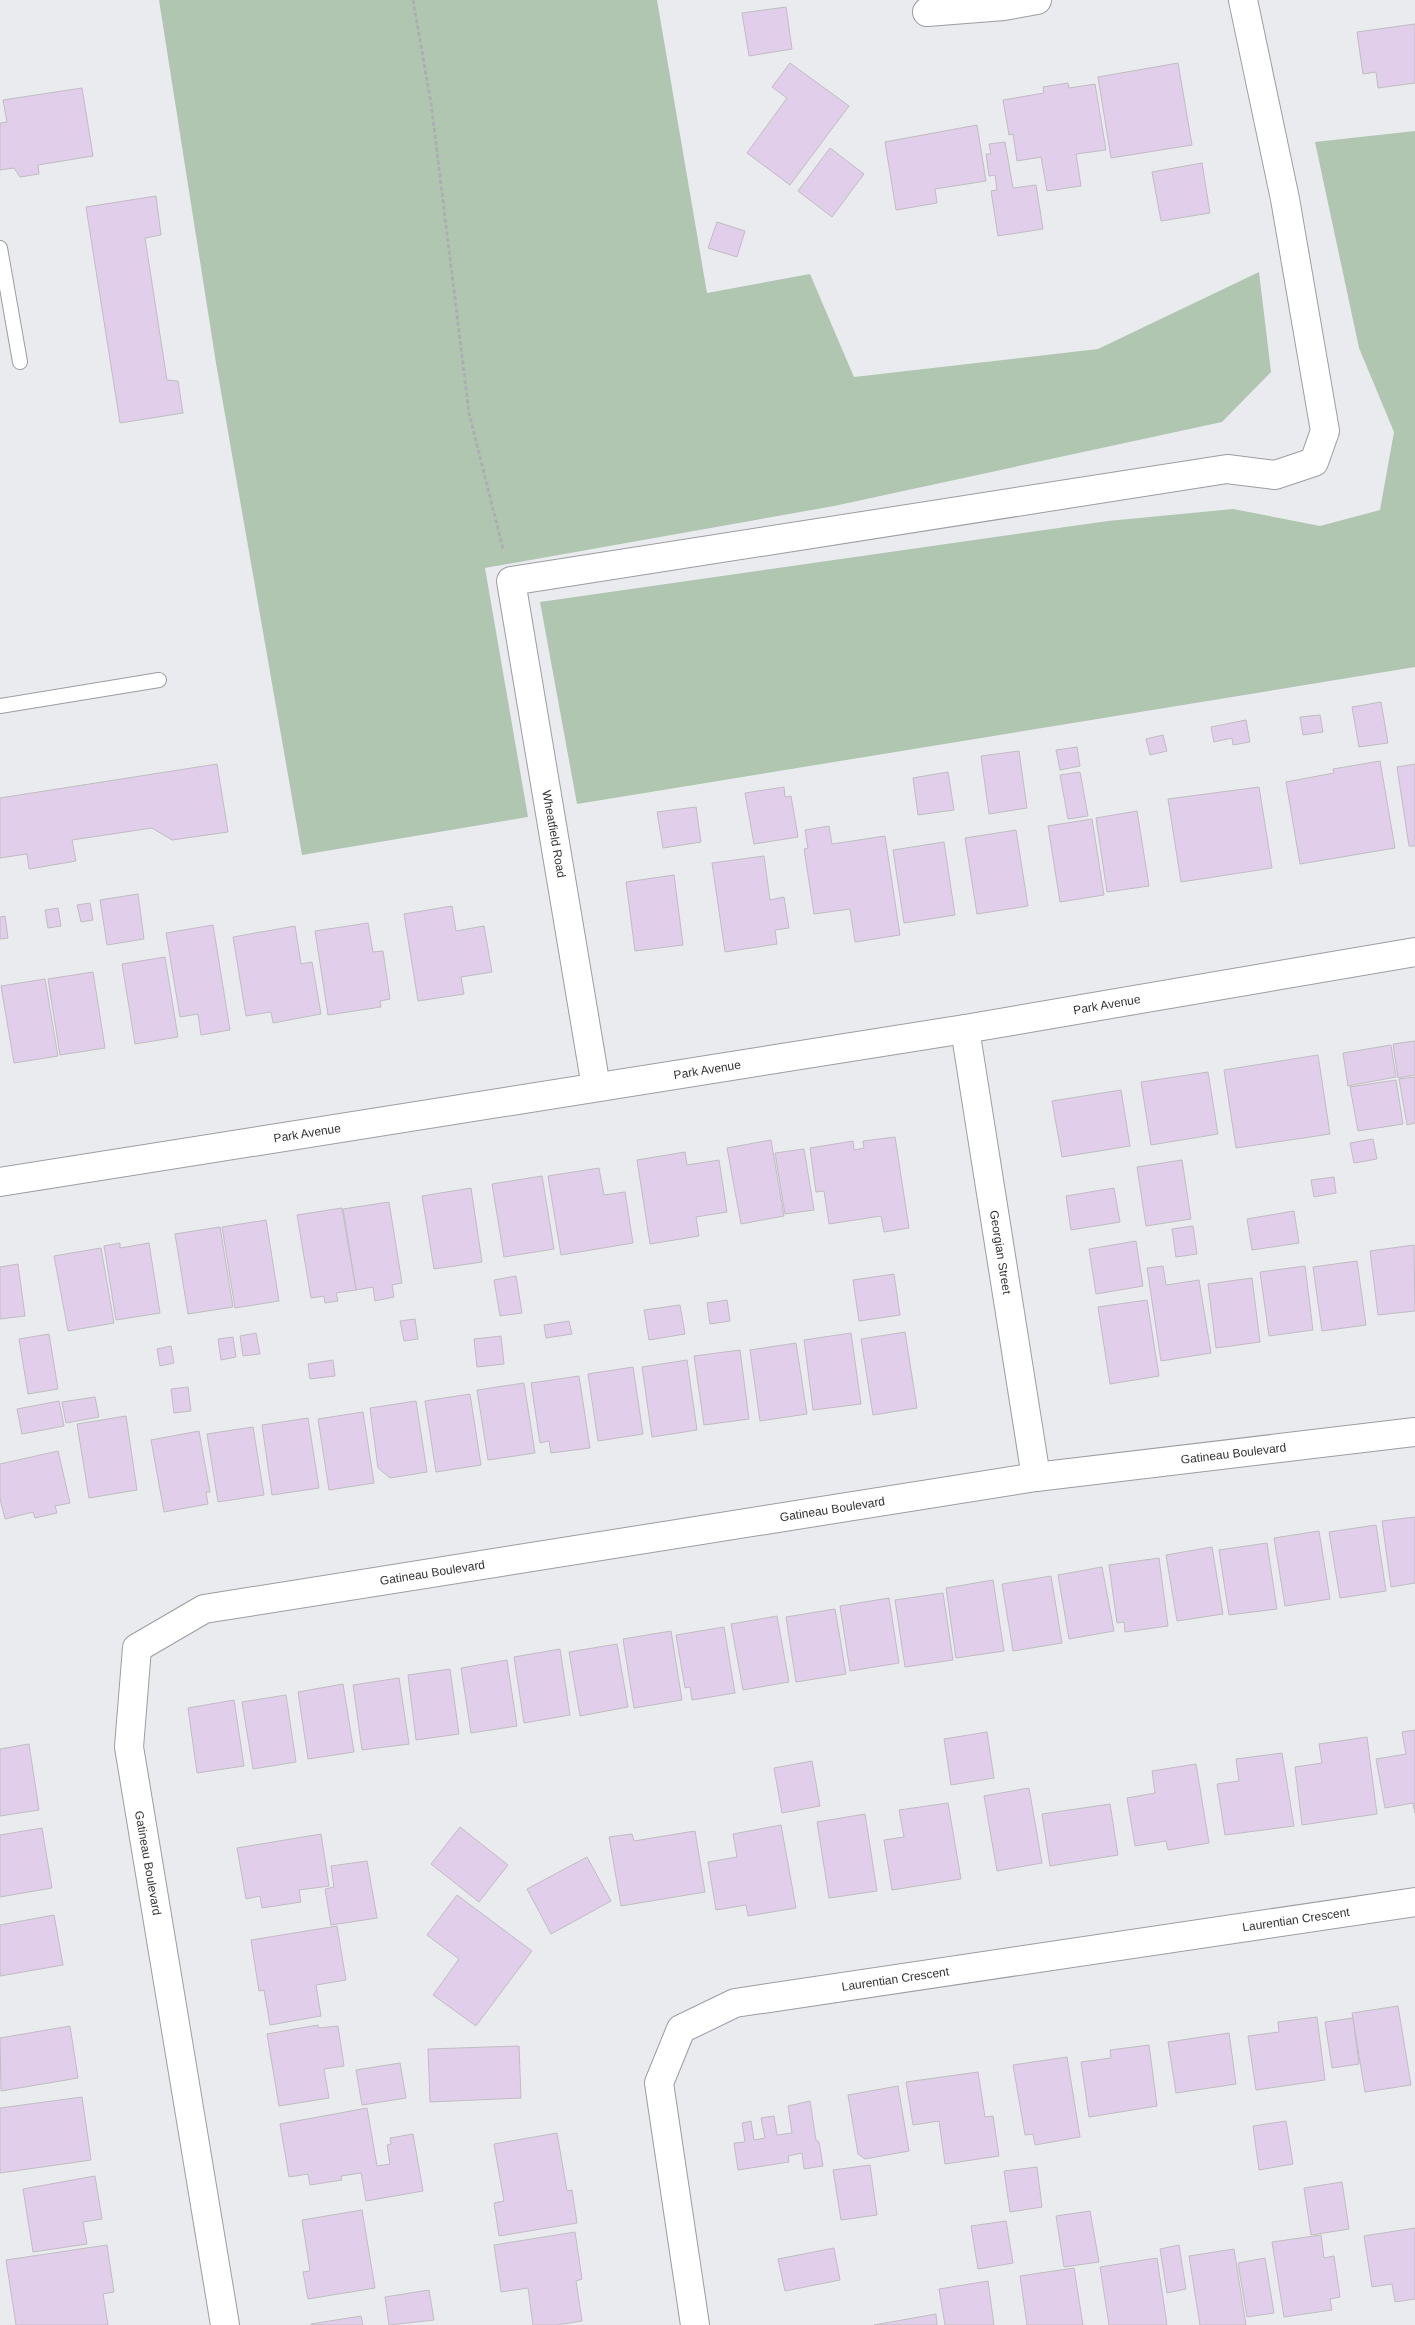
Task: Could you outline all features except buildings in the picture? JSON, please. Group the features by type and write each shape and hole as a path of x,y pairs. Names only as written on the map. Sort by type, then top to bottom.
{"street":[{"path":"927,12 1004,6 1037,0"},
{"path":"511,581 1228,469 1275,475 1314,462 1325,431 1285,199 1243,0"},
{"name":"Wheatfield Road","path":"511,581 596,1087"},
{"name":"Park Avenue","path":"0,1182 965,1029 1415,952"},
{"name":"Georgian Street","path":"965,1029 1036,1477"},
{"name":"Gatineau Boulevard","path":"226,2325 128,1747 137,1648 204,1609 1036,1477 1415,1432"},
{"name":"Laurentian Crescent","path":"695,2325 659,2083 681,2029 735,2003 1415,1902"}],"lane":[{"path":"0,248 20,362"},
{"path":"0,706 159,680"}],"path":[{"path":"413,0 431,103 469,412 511,581"}],"green space":[{"path":"159,0 657,0 707,293 810,274 854,377 1098,349 1259,272 1271,372 1222,422 834,506 485,568 528,817 302,855 216,363"},
{"path":"1415,131 1415,667 577,804 540,602 1108,521 1233,509 1320,526 1380,510 1394,432 1359,348 1315,142"}]}
